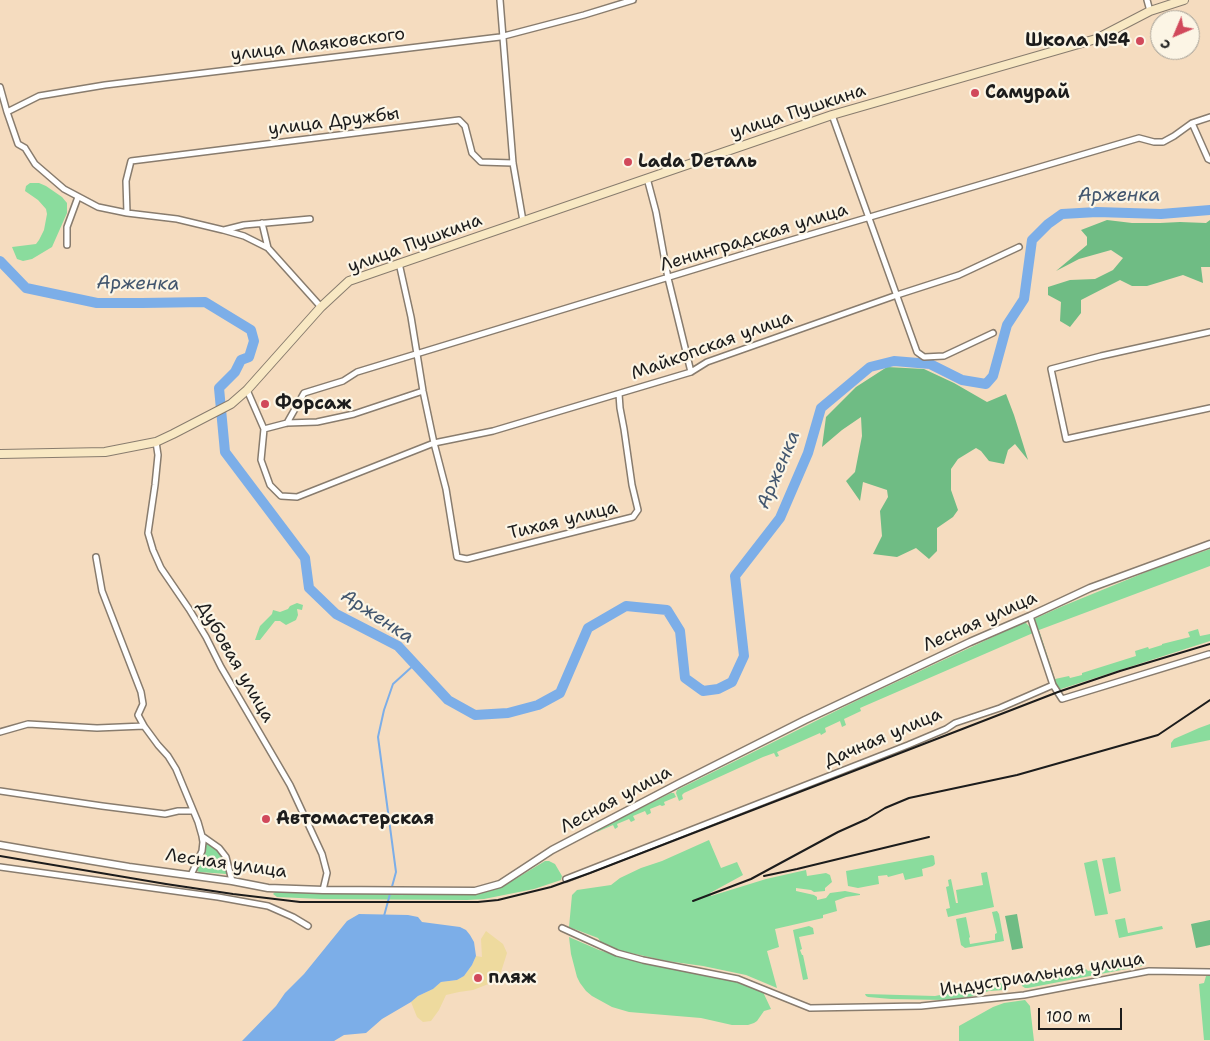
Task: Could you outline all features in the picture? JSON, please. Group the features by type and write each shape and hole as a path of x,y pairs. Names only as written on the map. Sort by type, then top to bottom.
{"main road":[{"name":"улица Пушкина","path":"1153,10 1184,0"},
{"name":"улица Пушкина","path":"0,454 105,452 156,442 231,404 247,390 321,308 349,281 832,115 1096,38 1150,11"}],"street":[{"path":"500,0 513,163 524,221"},
{"name":"улица Маяковского","path":"7,112 39,96 105,85 503,36 633,0"},
{"path":"1147,0 1150,11"},
{"path":"0,87 18,144 25,148 35,164 64,189 98,207 127,213 177,219 244,236 268,248 321,308"},
{"path":"832,115 917,352 924,357 944,356 993,333"},
{"name":"Ленинградская улица","path":"287,423 304,393 343,381 358,372 1139,138 1154,142 1164,142 1192,123 1210,117"},
{"name":"улица Дружбы","path":"127,213 126,181 131,161 459,120 466,126 472,153 481,162 513,163"},
{"path":"1192,123 1210,160"},
{"path":"647,178 656,212 668,278 691,372"},
{"path":"66,245 67,227 78,197"},
{"path":"223,230 244,225 310,219"},
{"path":"262,223 268,248"},
{"name":"Майкопская улица","path":"264,430 261,460 270,485 281,496 297,498 434,443 493,431 691,372 707,362 959,275 1019,248"},
{"path":"399,263 434,443"},
{"path":"1210,332 1051,369 1066,439 1210,408"},
{"path":"247,390 264,430 287,423 317,422 354,414 423,391"},
{"name":"Тихая улица","path":"434,443 446,489 456,557 467,559 500,552 632,518 638,510 632,485 619,394"},
{"name":"Дубовая улица","path":"156,442 158,455 148,533 153,550 161,568 194,616 221,667 290,785 322,854 327,873 323,890"},
{"name":"Лесная улица","path":"0,844 268,888 475,891 500,884 552,850 678,784 887,681 1090,588 1210,544"},
{"path":"96,557 102,591 141,692 143,704 138,715 176,769 202,836 202,851 191,875"},
{"path":"1030,616 1053,685 1062,699 1208,654"},
{"name":"Дачная улица","path":"566,879 908,745 946,729 954,723 1000,708 1053,685"},
{"path":"0,732 28,724 97,728 144,726"},
{"path":"0,791 165,814 193,810"},
{"path":"202,836 219,848 226,857 232,881"},
{"path":"0,867 218,897 268,906 308,926"},
{"name":"Индустриальная улица","path":"562,928 616,953 738,979 810,1008 921,1006 1024,995 1149,972 1210,972"}],"green space":[{"path":"30,183 39,183 46,186 62,197 67,203 67,213 52,247 32,259 23,261 17,259 12,247 36,244 44,230 47,214 46,209 38,200 25,191 26,186"},
{"path":"1107,220 1132,223 1206,223 1210,220 1210,267 1201,267 1203,283 1183,275 1147,286 1132,286 1120,280 1081,300 1081,313 1070,327 1060,321 1061,302 1048,295 1048,287 1070,280 1095,279 1113,270 1123,258 1111,250 1079,259 1056,271 1087,245 1087,237 1081,230"},
{"path":"887,367 924,369 954,383 987,402 1006,394 1028,460 1015,444 1008,450 1004,464 989,461 976,448 958,459 951,469 951,490 958,510 953,517 937,528 937,551 929,559 916,548 897,557 873,554 882,536 880,511 888,497 887,490 863,482 860,501 846,481 855,472 862,436 861,417 822,447 826,417 856,387"},
{"path":"1210,549 1210,566 1039,630 1055,679 1082,675 1082,673 1136,656 1135,651 1148,647 1149,649 1190,637 1188,632 1198,629 1200,636 1210,634 1210,641 1058,690 1034,619 1151,570"},
{"path":"297,603 303,605 302,610 297,609 298,615 296,620 286,625 280,621 275,621 260,640 255,640 260,626 272,614 273,610 280,612"},
{"path":"1025,622 1033,633 860,708 861,711 844,719 846,725 842,727 840,721 825,728 826,732 821,735 820,733 777,752 779,756 776,757 774,753 763,757 684,793 682,795 683,799 679,801 676,793 677,790 860,699"},
{"path":"1210,724 1210,740 1171,748 1171,743 1174,739"},
{"path":"674,793 676,797 664,802 665,805 650,809 651,813 647,815 645,811 633,816 635,820 631,822 629,819 617,824 618,827 615,829 613,825 597,832 597,830"},
{"path":"709,840 721,868 737,862 743,875 710,893 711,896 766,879 806,870 807,876 826,873 830,875 832,882 825,888 825,891 814,892 796,888 796,891 814,895 817,897 817,900 826,898 830,893 845,891 860,894 835,901 837,911 823,915 823,918 775,929 779,947 767,951 777,988 746,975 617,950 603,945 598,938 569,927 572,895 577,890 611,885 620,878 641,868 662,861"},
{"path":"207,841 217,848 225,860 226,874 199,872 196,870"},
{"path":"934,856 935,864 922,869 923,876 905,880 903,873 888,877 887,875 878,876 879,884 858,888 848,886 846,871"},
{"path":"1115,857 1121,891 1109,894 1102,859"},
{"path":"1097,860 1108,914 1095,916 1084,863"},
{"path":"545,861 555,864 562,876 561,880 534,889 484,899 321,899 277,897 273,894 279,891 306,893 450,894 486,891 507,884"},
{"path":"987,872 994,907 948,917 946,909 950,908 946,887 949,886 948,880 951,879 956,903 958,903 956,890 983,885 981,873"},
{"path":"997,911 1004,941 965,948 961,945 956,919 966,917 970,944 995,940 995,934 997,933 992,912"},
{"path":"1017,914 1023,948 1012,950 1005,916"},
{"path":"1125,918 1128,933 1162,926 1163,929 1119,938 1115,920"},
{"path":"1210,920 1210,945 1196,948 1191,924"},
{"path":"809,926 813,928 814,934 799,937 802,949 800,950 803,955 808,979 803,980 793,930"},
{"path":"569,937 624,958 733,981 763,992 771,1009 764,1011 754,1023 732,1025 701,1018 629,1012 612,1007 592,996 580,983 571,954"},
{"path":"1145,961 1142,966 1028,988 1022,986 1020,979 1083,966 1088,971"},
{"path":"1210,975 1210,1040 1204,1040 1199,984 1204,983 1206,976"},
{"path":"1005,982 1005,990 989,991 970,997 944,1000 891,999 868,997 865,994 935,996"},
{"path":"1025,1000 1030,1006 1034,1041 959,1041 959,1026 993,1007 1004,1003"}],"sand":[{"name":"пляж","path":"486,931 503,944 507,953 501,972 491,983 473,990 446,995 431,1021 423,1022 417,1017 411,1002 441,982 457,980 464,976 476,956 482,957 481,939"}],"water":[{"path":"359,914 408,915 418,917 422,922 460,927 466,930 474,942 476,956 464,976 457,980 441,982 433,989 418,996 382,1019 366,1033 344,1035 334,1041 242,1041 304,974 347,921"}],"waterway":[{"name":"Арженка","path":"0,261 26,288 97,303 205,302 251,330 254,341 249,357 241,360 235,372 219,388 225,452 305,558 309,588 336,614 398,646 448,700 475,715 508,713 538,705 560,693 588,628 626,606 667,610 680,631 685,678 703,691 718,689 732,682 744,656 735,576 780,518 808,453 821,408 870,367 894,361 930,364 962,380 986,384 993,376 1007,325 1024,299 1032,240 1048,224 1062,214 1097,212 1161,214 1210,210"},
{"path":"384,916 396,872 378,737 384,710 393,684 415,664"}],"railway":[{"path":"0,856 166,884 300,902 478,902 498,900 551,887 590,873 1058,692 1210,644"},
{"path":"693,901 751,879 838,832 909,798 1017,775 1158,735 1210,700"},
{"path":"764,876 929,837"}],"place":[{"name":"Школа №4","path":"1140,41"},
{"name":"Самурай","path":"975,93"},
{"name":"Lada Dеталь","path":"628,162"},
{"name":"Форсаж","path":"265,404"},
{"name":"Автомастерская","path":"266,819"},
{"name":"пляж","path":"478,978"}]}
